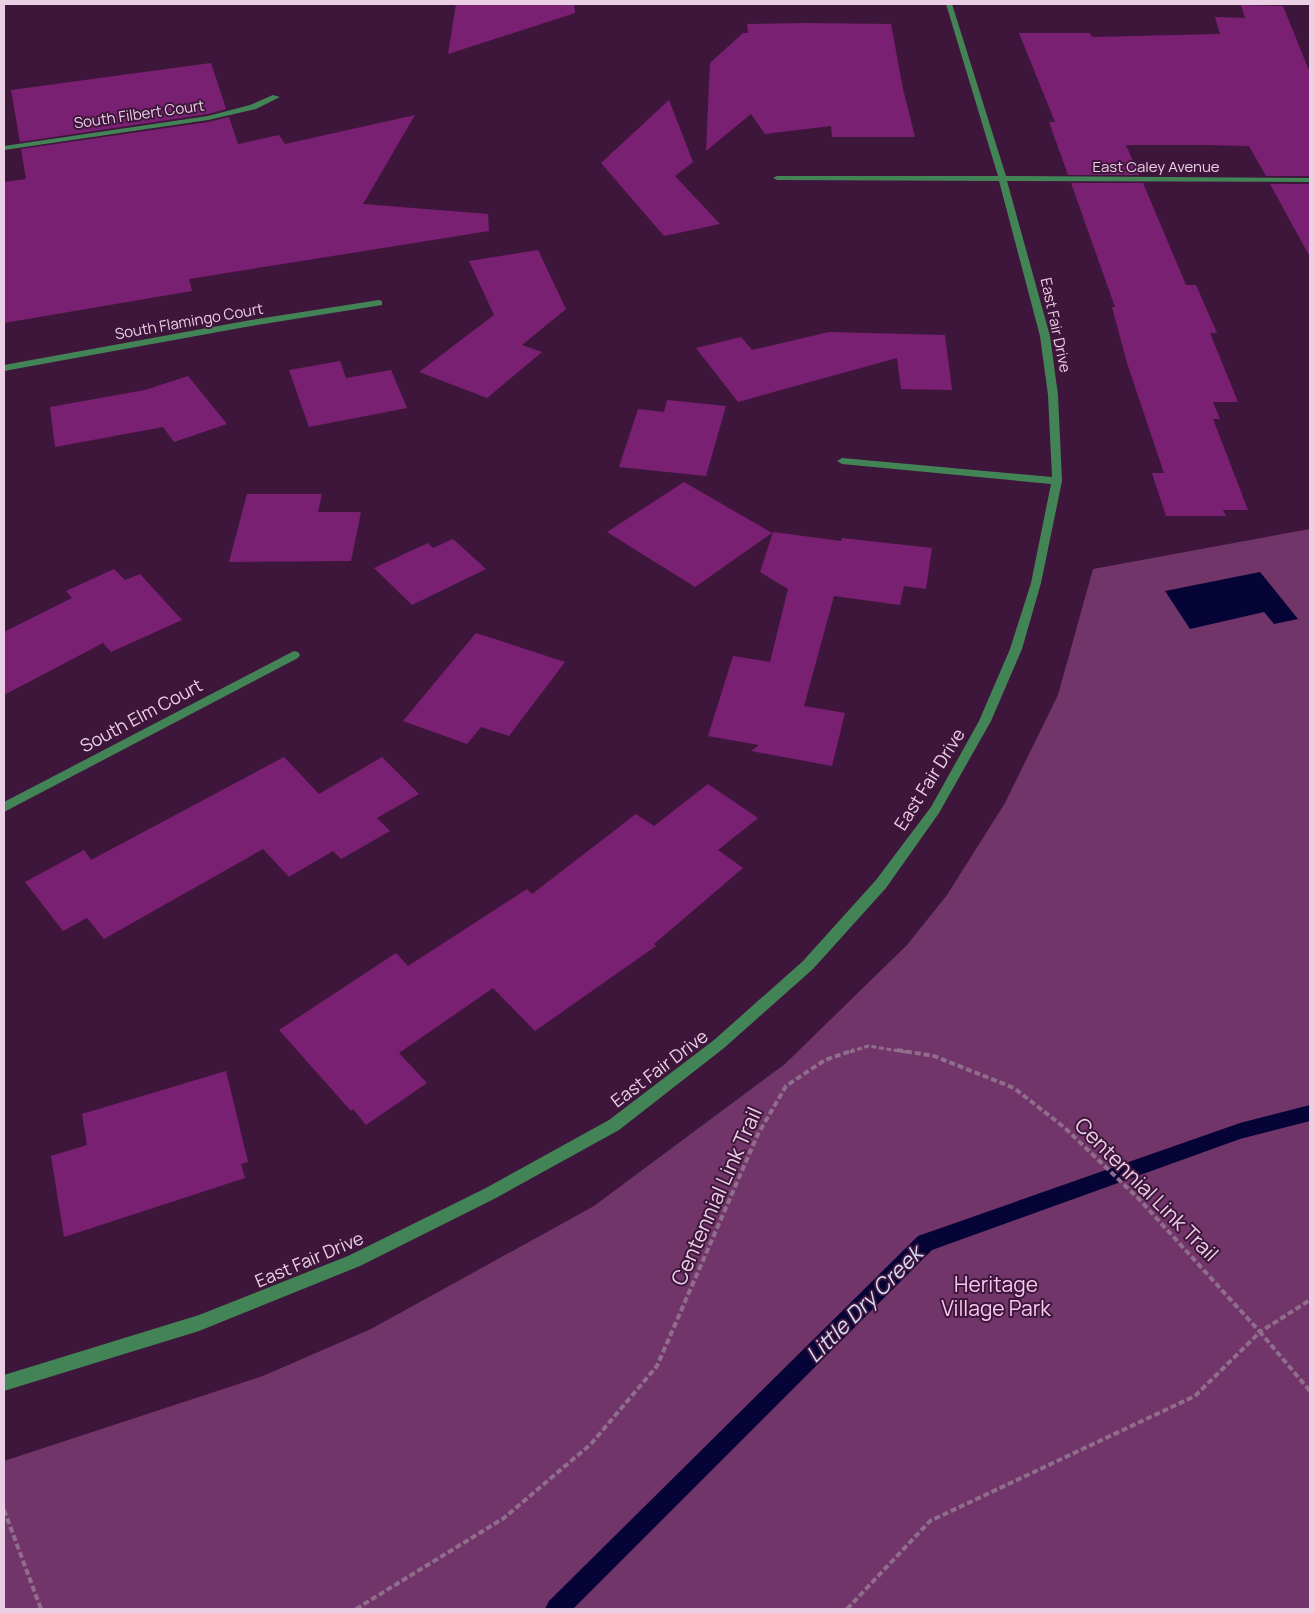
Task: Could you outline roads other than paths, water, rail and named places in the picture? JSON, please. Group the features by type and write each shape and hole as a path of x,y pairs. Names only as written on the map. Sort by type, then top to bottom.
{"street":[{"name":"East Fair Drive","path":"4,1384 199,1323 354,1262 489,1194 614,1125 719,1044 808,965 881,884 935,810 985,721 1016,649 1036,584 1057,481 1053,395 1045,336 1003,180 949,4"},
{"name":"South Filbert Court","path":"4,148 208,118 254,107 276,97"},
{"path":"777,178 1003,180"},
{"name":"East Caley Avenue","path":"1003,180 1310,180"},
{"name":"South Flamingo Court","path":"4,368 251,323 379,303"},
{"path":"842,462 1057,481"},
{"name":"South Elm Court","path":"4,806 294,655"}],"waterway":[{"name":"Little Dry Creek","path":"557,1609 925,1243 1240,1131 1310,1113"}],"park label":[{"name":"Heritage Village Park","path":"996,1296"}]}
